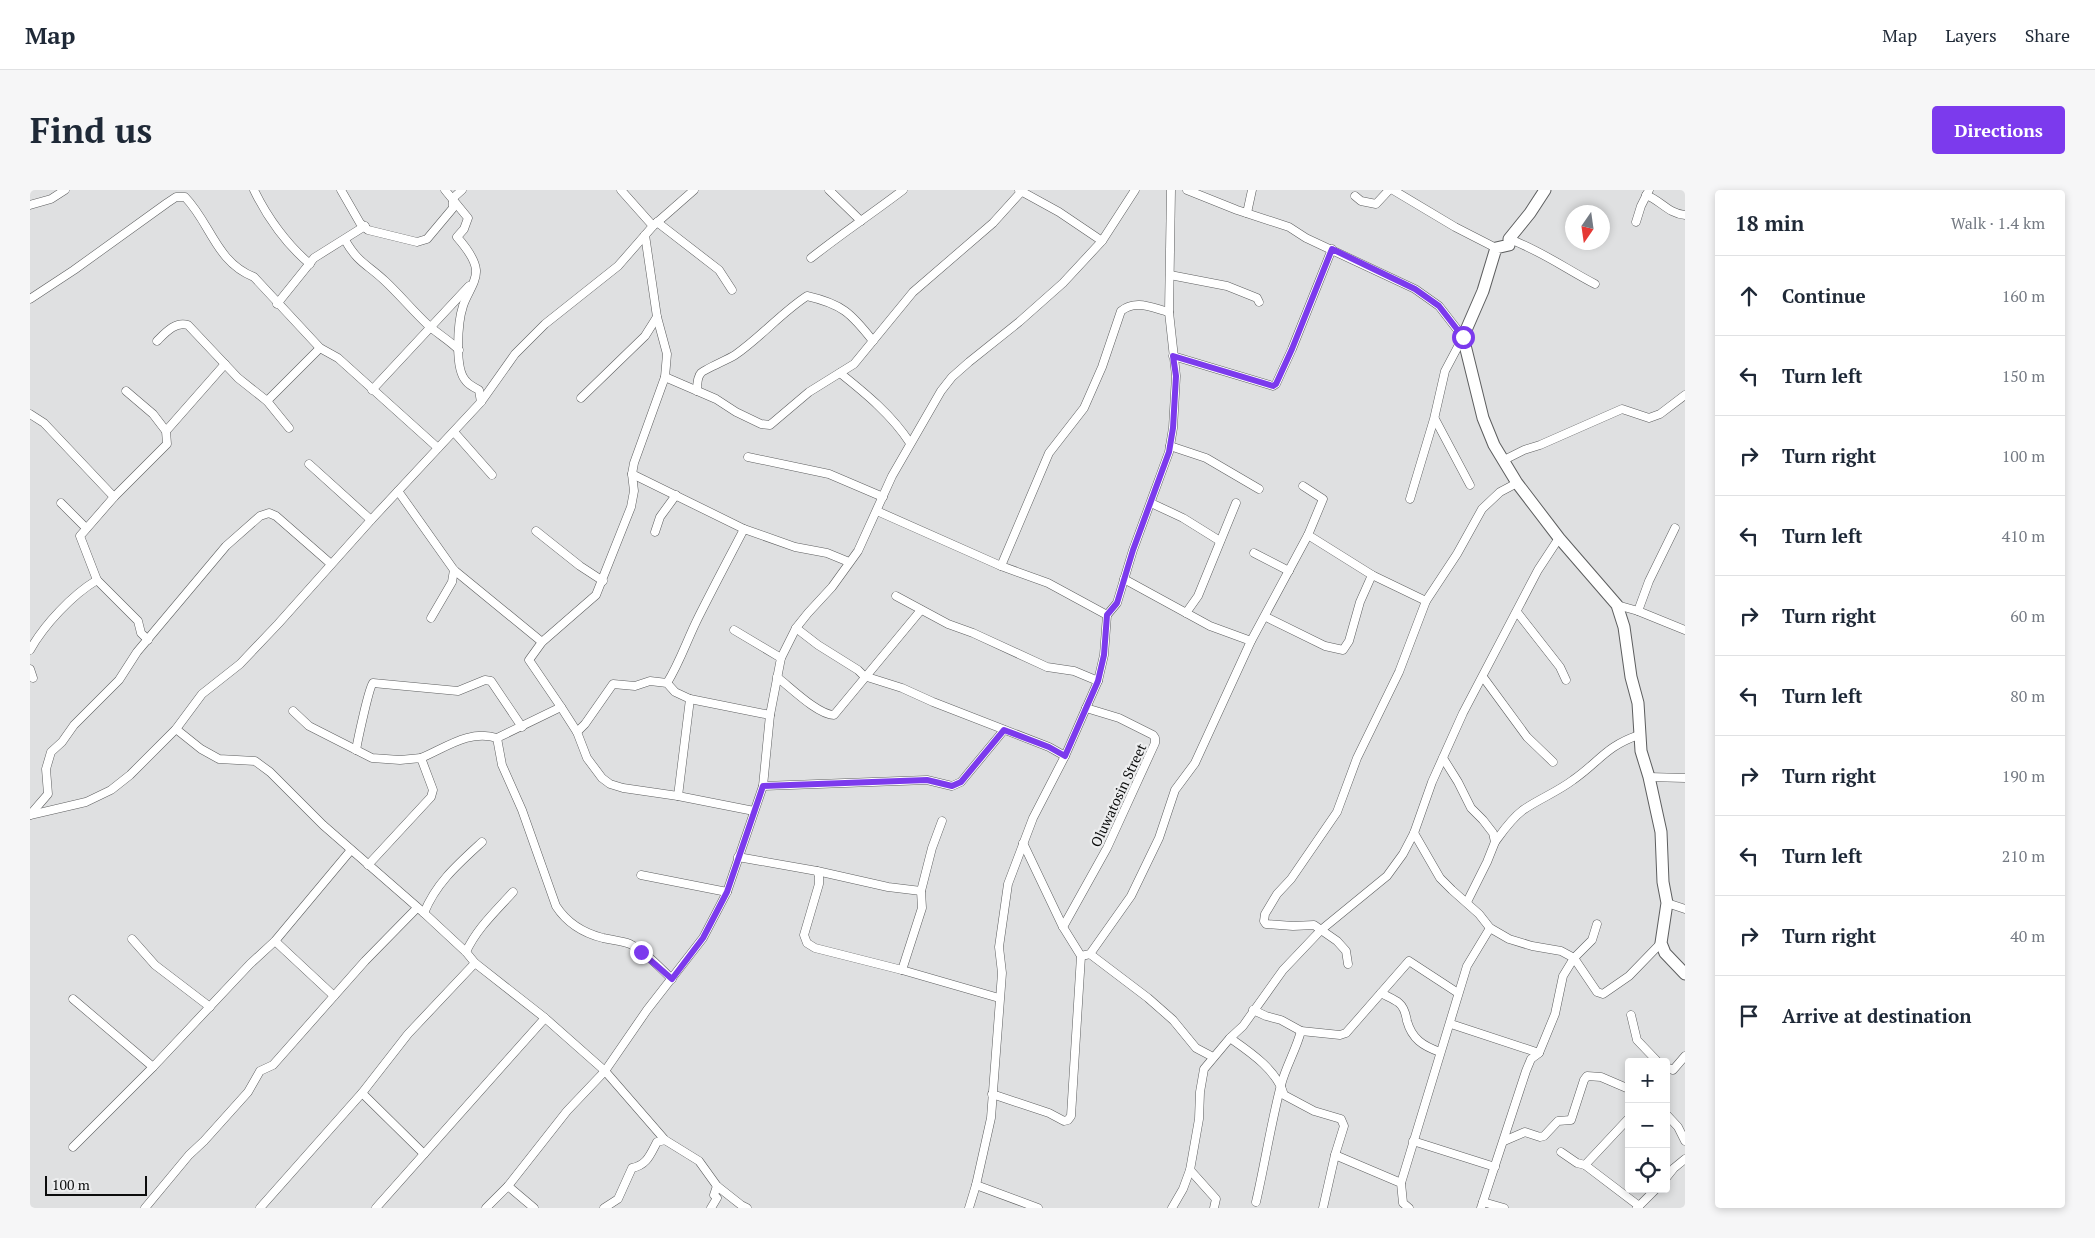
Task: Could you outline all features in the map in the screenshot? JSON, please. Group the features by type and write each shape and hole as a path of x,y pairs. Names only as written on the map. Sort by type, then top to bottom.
{"street":[{"path":"30,205 50,199 65,190"},
{"path":"254,190 271,220 302,258 310,264"},
{"path":"341,190 360,223 368,230 423,242 453,208 453,198 462,190"},
{"path":"445,190 468,218 464,229 457,237 467,250 476,270 474,280 462,306 458,350 462,373 466,382 479,390 481,402"},
{"path":"621,190 655,224 719,270 732,290"},
{"path":"30,815 86,802 111,790 130,775 176,728 202,694 240,664 278,624 371,520 454,432 481,402 520,348 544,324 618,266 655,224 694,190"},
{"path":"829,190 862,221"},
{"path":"811,258 840,234 862,221 904,190"},
{"path":"486,1208 508,1186 567,1110 605,1071 647,1010 703,938 727,892 763,786 770,715 781,658 796,628 832,587 858,551 910,442 941,391 952,377 1063,283 1102,241 1135,190"},
{"path":"969,1208 991,1118 1002,973 999,948 1008,884 1039,806 1065,756 1098,681 1104,655 1107,615 1117,603 1170,446 1176,376 1169,312 1171,190"},
{"path":"1187,190 1246,213 1289,227 1306,238 1415,289 1439,306 1463,337 1482,418 1494,445 1517,483 1559,538 1616,605 1624,627 1631,677 1638,703 1641,751 1650,777 1661,832 1663,882 1667,903 1661,943 1665,953 1685,974"},
{"path":"1246,213 1252,190"},
{"path":"1355,196 1361,202 1376,204 1391,190 1455,228 1496,248 1509,245 1509,239 1530,213 1545,190"},
{"path":"665,377 696,392 716,398 736,412 760,424 770,424 809,392 854,364 913,292 992,224 1020,191 1059,212 1102,241"},
{"path":"1636,222 1648,193 1665,208 1679,215 1685,215"},
{"path":"30,299 74,270 167,203 176,197 182,197 188,200 199,215 218,249 242,272 254,277 320,348 338,358 438,448"},
{"path":"278,304 314,258 365,226"},
{"path":"645,235 657,318 667,347 665,377 634,463 632,474 634,491 631,507 596,596 542,642 529,662 543,678 577,732 587,758 602,778 610,784 623,788 678,796 754,811"},
{"path":"1509,239 1534,248 1595,284"},
{"path":"345,240 353,255 385,280 431,328 449,340 458,350"},
{"path":"1410,499 1435,419 1445,371 1463,337 1483,291 1496,248"},
{"path":"1173,356 1273,386 1276,384 1332,249"},
{"path":"1170,275 1227,286 1257,298 1259,302"},
{"path":"372,390 474,280"},
{"path":"696,392 698,378 703,370 725,362 746,348 796,303 807,296 831,303 846,310 873,341"},
{"path":"1001,566 1049,452 1084,408 1102,367 1120,311 1128,305 1137,304 1169,312"},
{"path":"581,398 645,336 657,318"},
{"path":"157,341 177,325 183,323 188,325 214,350 225,364 267,400 289,428"},
{"path":"267,400 320,348"},
{"path":"166,431 225,364"},
{"path":"840,373 865,393 904,432 910,442"},
{"path":"126,392 153,414 166,431 167,444 114,497 80,536 97,580 138,621 141,633 148,640"},
{"path":"1504,460 1622,409 1649,418 1660,414 1685,395"},
{"path":"30,414 44,424 114,497"},
{"path":"1435,419 1470,485"},
{"path":"454,432 492,475"},
{"path":"1170,446 1206,458 1259,489"},
{"path":"748,457 829,474 883,497"},
{"path":"309,464 371,520"},
{"path":"632,474 744,529 794,547 827,553 849,562"},
{"path":"1348,964 1346,951 1337,941 1314,925 1274,926 1266,924 1264,921 1265,914 1276,894 1291,879 1337,812 1357,758 1399,672 1426,602 1482,508 1500,492 1517,483"},
{"path":"1081,956 1090,954 1131,896 1159,838 1175,790 1195,763 1251,641 1266,617 1308,535 1323,499 1302,486"},
{"path":"398,491 454,570 542,642"},
{"path":"655,532 660,517 676,495"},
{"path":"61,503 86,528"},
{"path":"1151,503 1183,518 1220,541"},
{"path":"1186,613 1198,596 1236,503"},
{"path":"877,511 1001,566 1048,583 1107,615"},
{"path":"30,815 48,794 46,769 51,752 62,742 74,725 119,680 137,652 226,546 260,516 269,513 276,516 331,564"},
{"path":"1638,611 1649,581 1675,528"},
{"path":"667,683 680,663 695,625 744,529"},
{"path":"536,531 580,566 603,581"},
{"path":"1308,535 1372,575 1426,602"},
{"path":"1172,1208 1183,1189 1190,1170 1204,1069 1230,1038 1243,1026 1283,970 1321,930 1387,876 1403,854 1414,833 1425,799 1463,712 1538,570 1559,538"},
{"path":"1254,553 1290,571"},
{"path":"431,618 452,582 454,570"},
{"path":"1266,617 1325,646 1342,650 1348,641 1360,602 1372,575"},
{"path":"1124,579 1210,626 1251,641"},
{"path":"30,650 36,640 70,601 97,580"},
{"path":"896,596 948,624 1047,667 1074,671 1098,681"},
{"path":"1616,605 1638,611 1685,630"},
{"path":"776,676 819,710 829,715 834,715 864,676 883,658 921,610"},
{"path":"1517,612 1560,667 1566,680"},
{"path":"796,628 864,676 902,688 1049,747 1065,756"},
{"path":"734,630 781,658"},
{"path":"30,669 33,678"},
{"path":"1482,677 1526,737 1553,762"},
{"path":"356,750 367,708 370,687 373,683 458,691 485,680 491,681 522,727"},
{"path":"577,732 585,724 613,684 634,686 650,681 667,683 675,692 690,699 770,715"},
{"path":"678,796 690,699"},
{"path":"293,711 310,726 372,758 400,760 421,758 468,736 479,735 497,738 561,707"},
{"name":"Oluwatosin Street","path":"1063,927 1107,848 1156,738 1119,718 1086,708"},
{"path":"176,728 201,749 220,759 255,761 270,772 351,850 466,952 475,963 545,1018 605,1071 665,1140 699,1161 717,1186 747,1208"},
{"path":"763,786 927,780 952,786 961,782 1004,730"},
{"path":"1467,902 1488,862 1495,842 1509,823 1523,810 1568,784 1602,754 1622,741 1639,735"},
{"path":"497,738 502,765 522,810 556,906 564,918 579,929 600,937 628,944 641,952 672,979"},
{"path":"368,865 431,797 433,790 421,758"},
{"path":"1443,758 1471,808 1493,833 1495,842"},
{"path":"1650,777 1685,778"},
{"path":"902,970 922,908 921,891 932,848 942,821"},
{"path":"1414,833 1440,878 1467,902 1490,928 1509,939 1532,946 1561,951 1574,958 1596,992 1603,994 1629,976 1661,943"},
{"path":"145,1208 188,1155 204,1141 248,1092 260,1071 273,1065 334,996 421,911 442,879 482,842"},
{"path":"992,1094 1064,1120 1068,1120 1071,1116 1081,956 1063,927 1023,843"},
{"path":"73,1146 153,1067 275,941 351,850"},
{"path":"738,857 817,870 888,887 921,891"},
{"path":"817,870 819,884 804,935 807,944 815,948 902,970 999,998"},
{"path":"641,875 727,892"},
{"path":"466,952 482,926 513,892"},
{"path":"1667,903 1685,908"},
{"path":"1504,1208 1482,1205 1494,1167 1530,1059 1539,1053 1555,1014 1563,976 1574,958 1592,940 1597,924"},
{"path":"1409,1208 1403,1203 1401,1183 1413,1141 1467,966 1490,928"},
{"path":"132,939 155,965 210,1007"},
{"path":"275,941 334,996"},
{"path":"1090,954 1148,998 1173,1020 1196,1048 1213,1057"},
{"path":"1253,1010 1281,1020 1302,1031 1340,1035 1346,1033 1409,961 1458,993"},
{"path":"260,1208 362,1093 408,1034 475,963"},
{"path":"1381,993 1400,1003 1409,1029 1417,1040 1427,1048 1440,1052"},
{"path":"73,999 153,1067"},
{"path":"1631,1015 1637,1040 1654,1058"},
{"path":"376,1208 545,1018"},
{"path":"1450,1024 1539,1053"},
{"path":"1256,1202 1281,1084 1302,1031"},
{"path":"1230,1038 1269,1070 1281,1084 1284,1095 1314,1111 1341,1119 1344,1122 1323,1208"},
{"path":"1670,1069 1673,1070 1685,1056"},
{"path":"1504,1141 1525,1132 1540,1137 1544,1136 1558,1121 1571,1120 1587,1076 1601,1077 1625,1087"},
{"path":"362,1093 424,1154"},
{"path":"1670,1118 1678,1127 1685,1141"},
{"path":"1585,1165 1625,1122"},
{"path":"604,1208 618,1198 632,1168 641,1166 648,1160 657,1142 665,1140"},
{"path":"1413,1141 1494,1167"},
{"path":"1561,1152 1577,1163 1585,1165 1638,1207 1652,1193"},
{"path":"1335,1155 1401,1183"},
{"path":"1670,1173 1685,1159"},
{"path":"1190,1170 1216,1199 1214,1208"},
{"path":"976,1185 1038,1208"},
{"path":"508,1186 534,1208"},
{"path":"711,1208 717,1198 714,1195 717,1186"}],"route":[{"path":"641,952 672,979 703,938 727,892 763,786 927,780 952,786 961,782 1004,730 1049,747 1065,756 1098,681 1104,655 1107,615 1117,603 1133,550 1169,452 1173,428 1176,376 1173,356 1262,384 1273,386 1276,384 1332,249 1415,289 1439,306 1463,337"}]}
